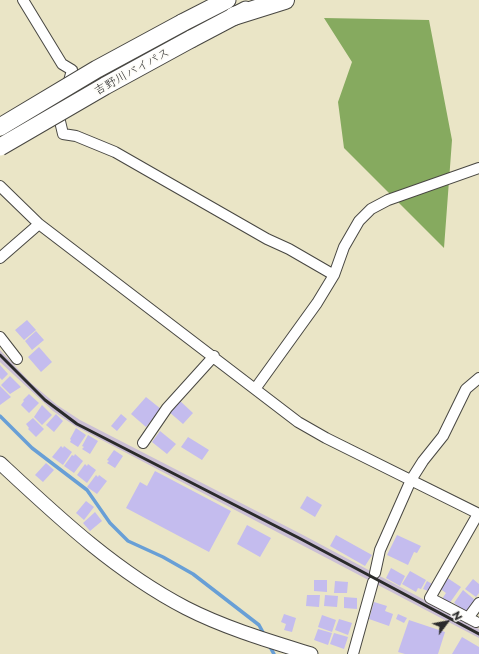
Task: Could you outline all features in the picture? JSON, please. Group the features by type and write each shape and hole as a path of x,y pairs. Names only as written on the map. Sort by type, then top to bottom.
{"highway":[{"name":"吉野川バイパス","path":"0,127 97,69 227,0"},
{"name":"吉野川バイパス","path":"0,147 105,86 266,0"},
{"path":"234,16 285,0"}],"street":[{"path":"23,0 62,64 72,70 59,117 63,134 76,136 115,152 267,239 289,249 334,275"},
{"path":"255,388 317,303 334,275 344,247 359,221 371,209 388,200 479,168"},
{"path":"0,186 39,224 214,356 298,422 326,438 479,514 430,598 472,620 479,603"},
{"path":"0,258 39,224"},
{"path":"0,337 18,359"},
{"path":"143,443 167,408 214,356"},
{"path":"353,654 380,550 411,480 423,460 443,436 455,408 466,389 479,378"},
{"path":"0,463 84,539 134,577 186,608 250,635 311,654"}],"shaded area":[{"path":"0,350 31,383 57,405 80,420 303,535 479,629 479,638 75,426 53,411 0,362"}],"green space":[{"path":"324,18 429,20 452,140 444,248 344,148 338,102 352,62"}],"building":[{"path":"27,320 36,330 24,340 15,330"},
{"path":"36,331 44,340 32,350 25,341"},
{"path":"39,347 52,362 41,372 28,357"},
{"path":"0,365 8,374 2,380 0,378"},
{"path":"10,376 21,387 10,394 1,385"},
{"path":"0,386 11,397 0,405"},
{"path":"29,394 39,403 29,413 21,405 24,401 23,400"},
{"path":"146,397 161,409 146,427 131,414"},
{"path":"179,400 193,413 183,424 168,411"},
{"path":"42,405 52,415 42,425 34,417"},
{"path":"56,414 63,421 54,432 46,425"},
{"path":"121,414 127,419 117,431 111,426"},
{"path":"33,418 44,429 36,437 28,429 29,428 26,424"},
{"path":"76,428 86,435 78,447 70,442"},
{"path":"160,431 176,444 167,454 152,442"},
{"path":"88,435 98,441 90,454 82,449"},
{"path":"188,437 209,450 202,460 181,447"},
{"path":"61,446 63,448 64,446 72,452 63,465 52,457"},
{"path":"114,450 123,456 115,468 107,463 109,461 107,460"},
{"path":"75,454 83,461 74,473 64,466 72,455 74,456"},
{"path":"46,463 54,470 43,482 35,475"},
{"path":"85,464 87,466 88,464 96,470 87,483 77,475"},
{"path":"155,471 231,511 209,552 126,508 140,482 147,486"},
{"path":"96,475 98,477 99,475 107,481 97,494 87,487"},
{"path":"307,496 322,505 315,517 300,508"},
{"path":"86,501 94,507 84,520 76,513"},
{"path":"95,512 102,521 90,531 83,523"},
{"path":"247,525 271,538 260,557 237,544"},
{"path":"336,535 372,555 365,566 330,546"},
{"path":"397,535 421,546 417,553 414,552 408,565 387,555"},
{"path":"391,568 405,576 400,586 386,578"},
{"path":"410,571 426,580 421,589 418,588 416,592 402,584"},
{"path":"446,577 461,587 449,604 442,599 446,593 439,588"},
{"path":"473,579 479,584 479,593 476,597 465,589"},
{"path":"314,580 327,580 327,592 314,591"},
{"path":"335,581 348,582 347,593 334,593"},
{"path":"427,581 432,584 428,591 423,589"},
{"path":"463,590 475,600 466,612 454,603"},
{"path":"307,595 320,595 319,607 306,606"},
{"path":"325,595 338,596 337,607 324,606"},
{"path":"344,597 357,598 357,609 344,608"},
{"path":"374,602 387,606 385,611 393,614 389,626 369,619"},
{"path":"284,614 296,618 292,632 284,630 286,624 281,622"},
{"path":"398,614 407,618 404,623 396,619"},
{"path":"322,615 336,620 332,632 318,627"},
{"path":"339,619 352,623 348,635 335,630"},
{"path":"409,620 445,632 438,654 405,654 398,652"},
{"path":"318,629 332,633 328,645 314,640"},
{"path":"334,633 348,637 344,649 330,644"},
{"path":"462,637 479,647 479,654 452,654"}],"waterway":[{"path":"0,416 32,448 87,490 110,523 128,541 163,557 193,574 259,625 265,636"},
{"path":"269,645 274,654"}],"railway":[{"path":"0,355 45,400 77,424 299,538 479,634"}]}
